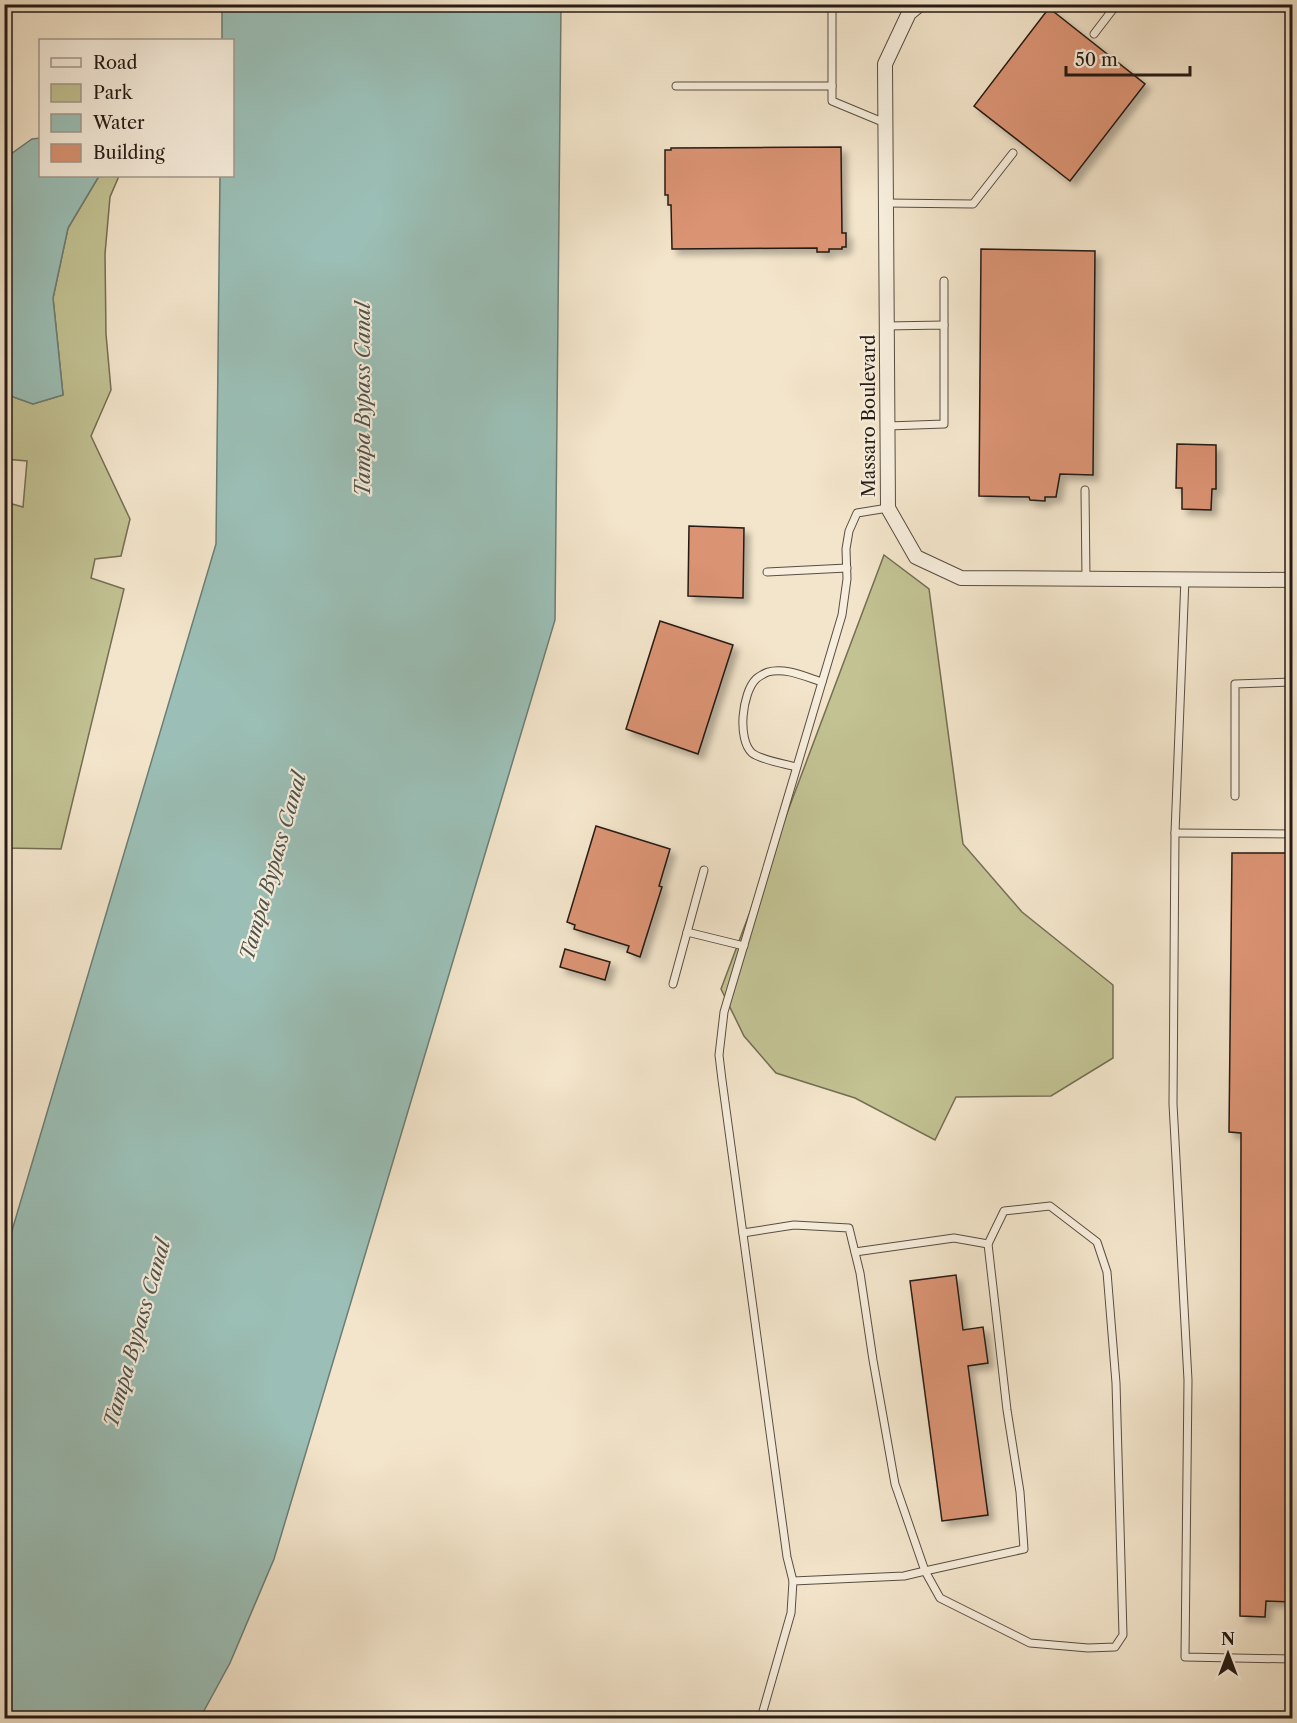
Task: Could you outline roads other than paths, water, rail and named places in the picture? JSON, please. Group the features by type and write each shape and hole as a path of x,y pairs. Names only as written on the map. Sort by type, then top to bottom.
{"street":[{"name":"Massaro Boulevard","path":"920,4 909,13 885,64 888,508 916,557 961,578 1293,580"}],"lane":[{"path":"832,4 832,101 885,123"},
{"path":"1094,34 1117,4"},
{"path":"676,86 832,86"},
{"path":"886,203 973,204 1013,153"},
{"path":"887,426 944,424 944,281"},
{"path":"886,326 944,325"},
{"path":"1085,490 1086,579"},
{"path":"761,1719 791,1613 793,1581 787,1557 719,1055 724,1012 842,615 847,579 846,549 849,531 857,513 888,508"},
{"path":"767,572 847,568"},
{"path":"1185,578 1175,833 1173,1104 1188,1380 1185,1657 1293,1659"},
{"path":"796,767 755,755 748,748 742,726 745,706 756,679 769,672 785,672 822,682"},
{"path":"1235,796 1235,684 1293,682"},
{"path":"1175,833 1293,834"},
{"path":"673,984 704,870"},
{"path":"687,932 744,946"},
{"path":"743,1233 794,1225 849,1228 860,1273 895,1484 925,1571 940,1598 1030,1643 1088,1648 1115,1647 1123,1635 1116,1383 1107,1272 1097,1242 1050,1206 1004,1211 988,1245 1007,1410 1020,1492 1024,1549 925,1571 904,1576 793,1581"},
{"path":"855,1252 954,1238 988,1245"}],"water":[{"name":"Tampa Bypass Canal","path":"222,5 561,5 555,620 274,1559 230,1663 200,1718 5,1718 5,1254 216,544 220,177 234,177 234,39 222,39"},
{"path":"39,138 39,177 98,177 68,228 53,298 63,395 33,404 5,394 4,159 32,139"}]}
